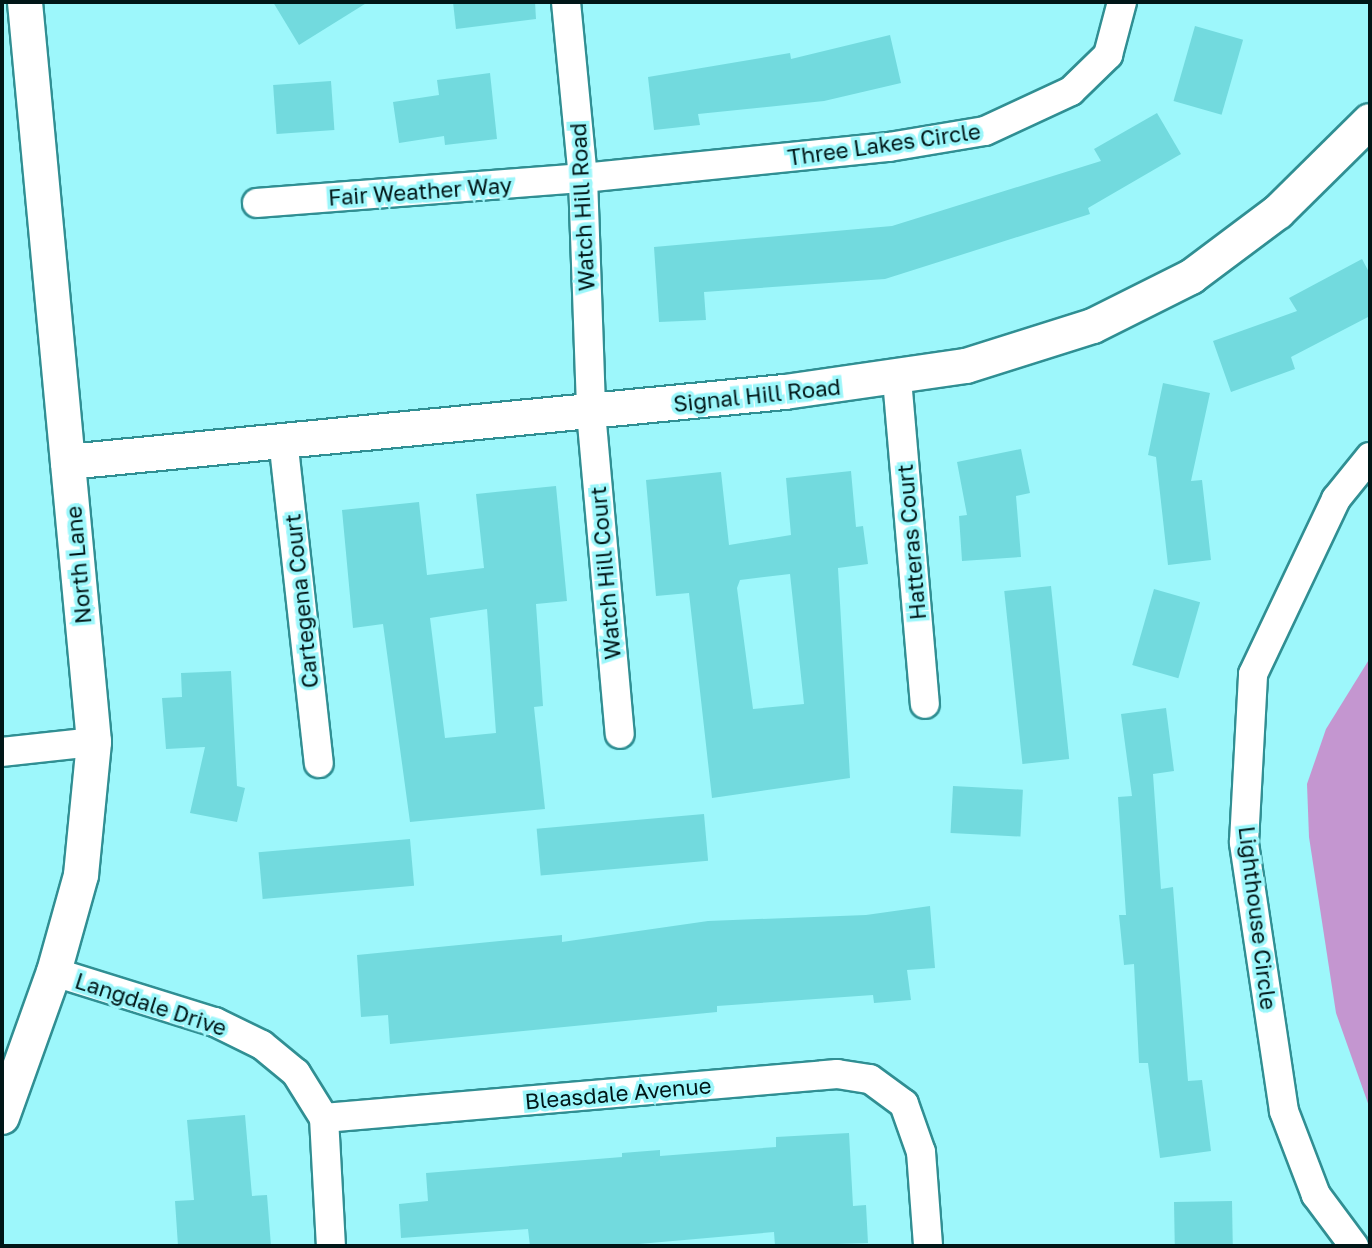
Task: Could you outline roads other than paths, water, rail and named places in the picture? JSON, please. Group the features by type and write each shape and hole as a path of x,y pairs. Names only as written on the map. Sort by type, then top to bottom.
{"street":[{"name":"North Lane","path":"2,1117 54,972 81,875 94,742 25,2"},
{"name":"Watch Hill Road","path":"566,2 583,178 591,412"},
{"name":"Three Lakes Circle","path":"583,178 889,147 985,131 1071,91 1108,55 1122,2"},
{"name":"Signal Hill Road","path":"68,462 897,379 1032,348 1093,326 1180,283 1238,247 1366,135"},
{"name":"Fair Weather Way","path":"257,203 583,178"},
{"name":"Hatteras Court","path":"897,379 925,704"},
{"name":"Watch Hill Court","path":"591,412 620,734"},
{"name":"Cartegena Court","path":"283,439 319,763"},
{"name":"Lighthouse Circle","path":"1353,1246 1316,1195 1284,1111 1244,842 1253,674 1336,499 1370,457"},
{"path":"2,752 94,742"},
{"name":"Langdale Drive","path":"54,972 215,1022 262,1045 296,1073 324,1118 331,1246"},
{"name":"Bleasdale Avenue","path":"324,1118 837,1074 870,1079 904,1104 921,1152 928,1246"}]}
